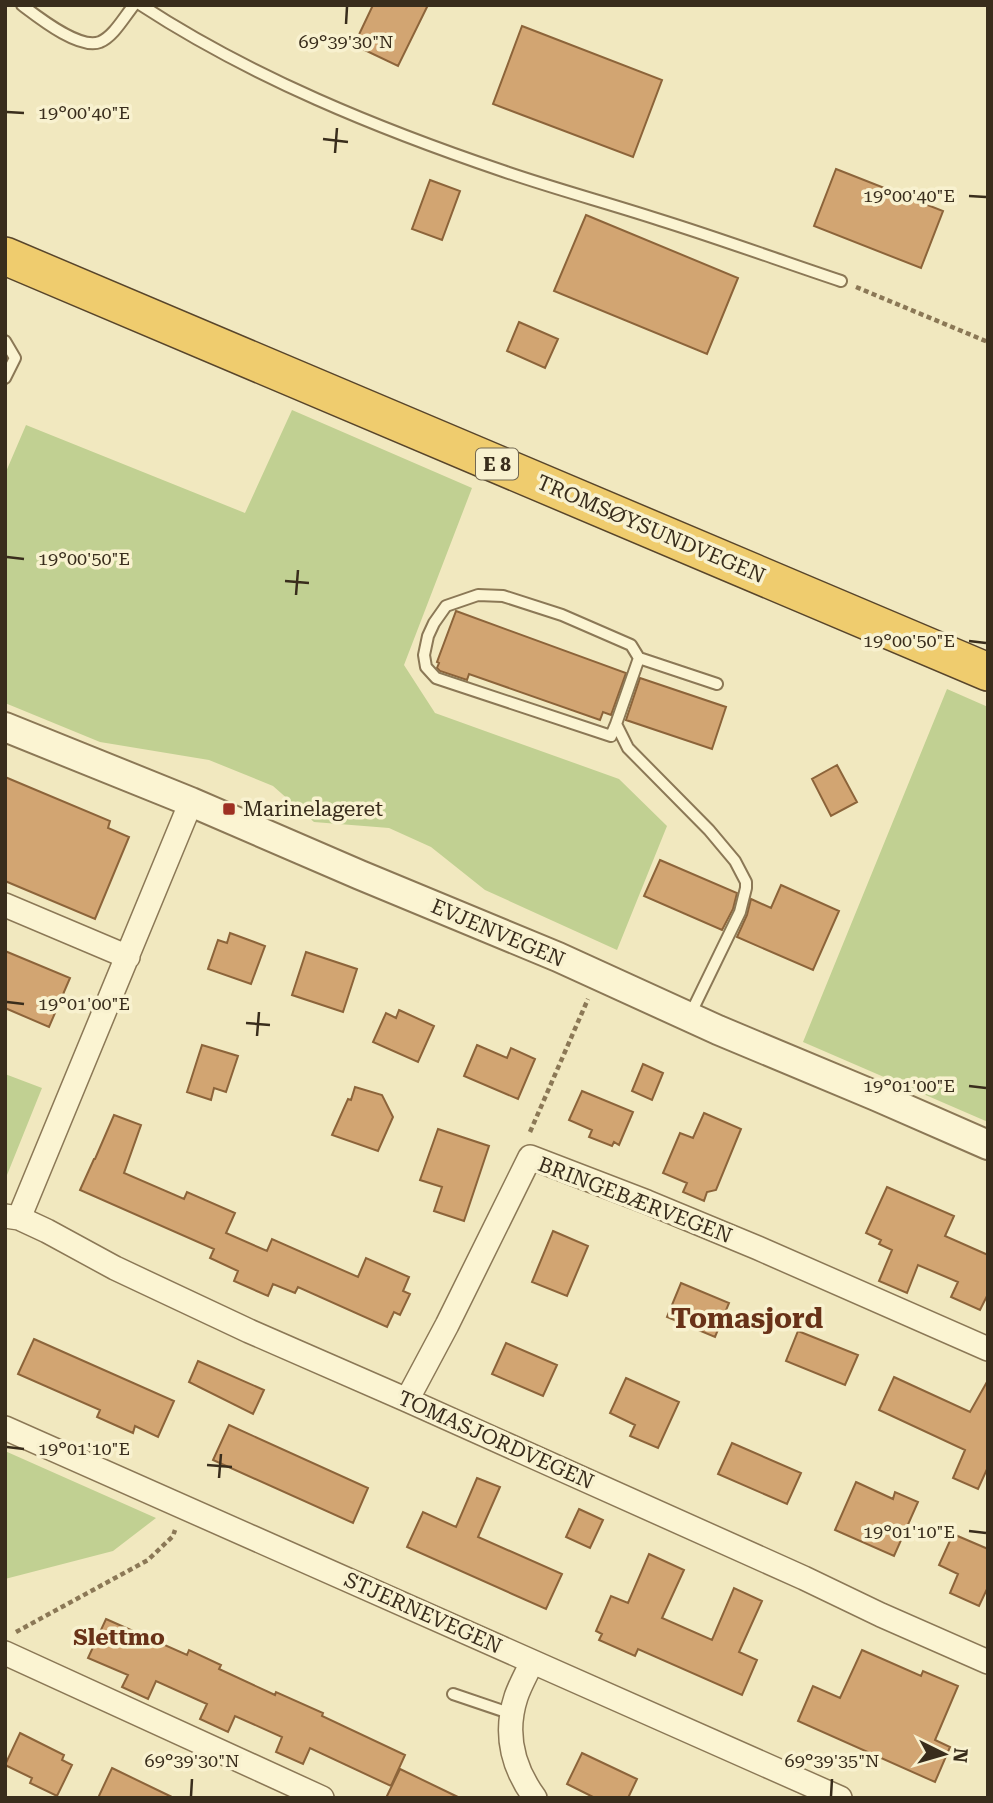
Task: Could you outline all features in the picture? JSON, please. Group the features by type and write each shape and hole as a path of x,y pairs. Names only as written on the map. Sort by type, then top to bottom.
{"highway":[{"name":"TROMSØYSUNDVEGEN","path":"5,256 988,672"}],"street":[{"name":"EVJENVEGEN","path":"5,727 191,802 598,975 689,1017 988,1145"},
{"path":"12,1217 128,957 191,802"},
{"path":"5,905 128,957"},
{"name":"BRINGEBÆRVEGEN","path":"407,1400 447,1325 526,1155 745,1243 988,1349"},
{"name":"TOMASJORDVEGEN","path":"12,1217 47,1231 138,1279 249,1331 988,1662"},
{"name":"STJERNEVEGEN","path":"5,1428 840,1798"},
{"path":"5,1653 322,1798"},
{"path":"532,1661 518,1691 512,1714 510,1740 522,1779 535,1798"}],"lane":[{"path":"22,5 45,23 74,38 93,44 113,32 134,5"},
{"path":"141,5 240,62 385,127 504,172 664,221 841,281"},
{"path":"5,341 15,358 5,378"},
{"path":"639,658 611,736 436,678 426,667 424,655 428,636 446,606 478,595 503,596 562,615 631,645 639,658 717,684"},
{"path":"616,724 628,748 709,830 735,861 746,882 740,912 689,1017"},
{"path":"453,1693 512,1714"}],"path":[{"path":"841,281 988,342"},
{"path":"526,1155 598,975"},
{"path":"5,1639 148,1560 173,1535 185,1507"}],"green space":[{"path":"292,410 472,488 404,665 435,713 619,779 667,826 617,950 485,890 431,847 389,828 314,822 273,786 209,760 100,742 5,703 5,474 26,425 245,513"},
{"path":"947,689 988,707 988,1122 803,1042"},
{"path":"5,1074 42,1088 5,1180"},
{"path":"5,1451 156,1518 113,1551 5,1579"}],"building":[{"path":"373,5 428,5 398,66 354,45"},
{"path":"522,26 662,80 633,157 493,104"},
{"path":"836,169 943,211 921,268 814,226"},
{"path":"430,180 460,191 442,240 412,229"},
{"path":"586,215 738,278 707,354 554,291"},
{"path":"519,322 558,339 545,368 507,351"},
{"path":"456,611 626,673 611,715 603,712 600,720 469,674 467,680 440,671 437,662"},
{"path":"640,678 726,707 712,749 626,720"},
{"path":"837,765 857,802 831,816 812,779"},
{"path":"5,777 110,821 108,828 129,837 95,919 5,881"},
{"path":"660,860 737,893 733,909 722,930 644,896"},
{"path":"781,885 839,911 813,970 737,937 751,899 771,908"},
{"path":"230,933 265,946 251,984 208,969 218,940 227,943"},
{"path":"5,951 70,978 49,1027 5,1008"},
{"path":"306,952 357,969 343,1012 292,995"},
{"path":"399,1010 434,1026 418,1062 373,1042 386,1013 396,1018"},
{"path":"202,1045 238,1056 226,1092 214,1088 211,1100 187,1092"},
{"path":"477,1045 507,1058 511,1048 535,1059 518,1099 464,1076"},
{"path":"643,1064 663,1073 652,1100 632,1091"},
{"path":"355,1087 382,1095 393,1117 378,1151 332,1135"},
{"path":"582,1091 633,1112 619,1145 614,1142 612,1146 589,1137 592,1130 569,1120"},
{"path":"704,1113 741,1129 716,1190 707,1192 704,1201 683,1192 687,1183 663,1173 680,1133 693,1138"},
{"path":"114,1115 141,1125 124,1173 184,1199 187,1192 235,1213 226,1233 267,1251 272,1239 358,1277 366,1258 409,1277 403,1291 410,1294 400,1315 394,1312 387,1327 298,1287 295,1293 273,1284 268,1296 234,1281 238,1271 210,1258 214,1249 80,1190"},
{"path":"438,1129 489,1146 464,1221 434,1211 442,1187 420,1180"},
{"path":"887,1187 954,1216 945,1236 988,1255 988,1294 980,1310 951,1297 958,1282 918,1265 907,1293 879,1281 892,1250 879,1244 881,1240 866,1233"},
{"path":"553,1231 588,1246 567,1296 532,1282"},
{"path":"681,1283 729,1303 715,1337 667,1317"},
{"path":"798,1331 858,1355 845,1385 786,1361"},
{"path":"34,1339 174,1401 158,1437 135,1426 133,1433 97,1417 100,1410 18,1374"},
{"path":"506,1343 557,1365 543,1396 492,1374"},
{"path":"198,1361 264,1390 253,1414 189,1382"},
{"path":"894,1377 970,1412 988,1380 988,1467 978,1489 953,1478 965,1450 879,1410"},
{"path":"626,1378 679,1402 658,1448 630,1436 635,1425 610,1413"},
{"path":"229,1425 368,1488 353,1523 213,1460"},
{"path":"732,1443 801,1473 787,1504 718,1474"},
{"path":"477,1478 500,1487 478,1537 562,1574 546,1609 407,1547 423,1512 456,1527"},
{"path":"856,1482 893,1499 895,1492 918,1502 894,1556 835,1530"},
{"path":"579,1509 603,1520 590,1548 566,1537"},
{"path":"953,1534 988,1549 988,1587 979,1606 950,1593 958,1574 939,1565"},
{"path":"649,1554 684,1570 662,1618 712,1640 734,1588 762,1601 739,1652 757,1660 742,1695 638,1649 635,1656 599,1640 602,1634 596,1631 611,1596 628,1603"},
{"path":"106,1619 187,1655 189,1650 221,1665 219,1669 275,1695 276,1692 323,1713 322,1716 405,1755 391,1786 310,1748 303,1764 276,1752 282,1737 235,1716 228,1732 200,1719 207,1704 156,1681 148,1699 122,1687 128,1675 88,1658"},
{"path":"862,1650 921,1676 923,1671 958,1686 935,1740 950,1747 935,1782 798,1721 813,1686 840,1698"},
{"path":"20,1733 64,1755 62,1760 72,1765 57,1796 30,1783 32,1778 5,1765"},
{"path":"582,1753 637,1779 628,1798 595,1798 567,1784"},
{"path":"112,1768 174,1798 98,1798"},
{"path":"400,1769 460,1798 386,1798"}],"place":[{"name":"Marinelageret","path":"229,809"}],"district":[{"name":"Tomasjord","path":"747,1318"},
{"name":"Slettmo","path":"119,1637"}]}
